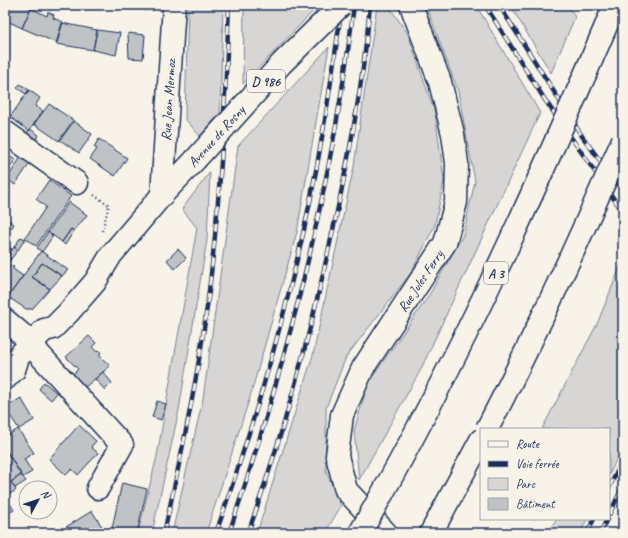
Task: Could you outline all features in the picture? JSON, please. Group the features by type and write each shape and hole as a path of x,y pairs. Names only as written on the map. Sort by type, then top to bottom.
{"main road":[{"name":"Rue Jean Mermoz","path":"162,195 174,5"},
{"name":"Avenue de Rosny","path":"25,348 53,328 72,308 95,282 111,255 162,195 282,63 341,5"},
{"name":"Rue Jules Ferry","path":"386,533 346,490 337,456 342,415 363,368 444,243 456,202 457,162 453,134 440,82 411,5"},
{"name":"A 3","path":"360,533 423,421 494,277 554,147 615,5"},
{"path":"5,132 77,183"},
{"path":"488,428 518,369 568,264 623,140"},
{"path":"5,320 25,348 39,354 122,445 98,488"},
{"path":"5,379 14,370 25,348"},
{"path":"431,533 480,442"}],"path":[{"path":"125,5 144,10"},
{"path":"101,234 109,205"}],"green space":[{"path":"188,5 223,5 220,113 200,136 185,119"},
{"path":"244,5 319,5 243,84"},
{"path":"377,5 388,5 408,34 435,113 444,180 435,225 411,273 346,357 326,408 326,471 341,506 325,533 257,533 313,355 354,166"},
{"path":"426,5 476,5 540,113 420,371 359,480 354,431 368,383 428,297 463,235 475,181 458,91"},
{"path":"510,5 568,5 575,17 551,73"},
{"path":"329,47 297,232 250,397 206,533 172,533 203,399 238,146"},
{"path":"210,172 207,240 179,410 152,533 138,533 157,456 197,228 182,209"},
{"path":"623,260 623,446 610,473 610,428 543,428 597,324"},
{"path":"556,520 586,520 580,533 548,533"}],"building":[{"path":"5,5 24,5 31,8 22,28 5,20"},
{"path":"31,8 47,16 48,12 54,15 53,18 63,22 57,43 22,28"},
{"path":"62,23 97,30 93,50 56,44"},
{"path":"97,30 120,33 116,55 93,50"},
{"path":"128,33 145,35 143,59 129,58"},
{"path":"20,84 29,90 26,94 17,88"},
{"path":"29,90 40,98 35,106 43,111 29,131 10,117"},
{"path":"49,104 73,120 59,141 34,124"},
{"path":"74,121 92,134 79,153 60,140"},
{"path":"30,129 39,135 34,142 25,136"},
{"path":"99,139 127,158 115,176 90,159 97,149 94,147"},
{"path":"5,153 15,160 5,175"},
{"path":"21,157 30,163 15,185 7,179"},
{"path":"49,180 71,196 36,246 25,238 46,207 36,199"},
{"path":"69,202 87,215 74,231 71,229 62,242 48,232"},
{"path":"5,217 14,224 11,229 5,225"},
{"path":"71,229 74,231 65,245 62,242"},
{"path":"48,232 53,236 42,252 37,248"},
{"path":"21,237 25,239 18,250 14,247"},
{"path":"5,245 12,249 5,259"},
{"path":"14,247 18,250 11,259 8,256"},
{"path":"178,249 186,258 175,269 167,260"},
{"path":"41,251 68,270 62,276 42,263 32,277 50,289 32,309 26,309 8,297"},
{"path":"8,256 11,259 7,265 14,266 13,269 23,276 8,297 5,294 5,259"},
{"path":"42,263 62,276 50,289 32,277"},
{"path":"89,336 96,343 92,347 97,352 99,350 101,353 99,355 110,366 84,388 71,376 78,369 66,357"},
{"path":"103,372 112,383 105,390 95,379"},
{"path":"44,382 57,393 51,400 39,389"},
{"path":"21,398 34,420 19,429 5,408"},
{"path":"157,401 166,404 161,420 152,417"},
{"path":"79,425 96,441 91,447 98,453 78,475 72,469 66,475 49,459"},
{"path":"18,429 34,453 24,459 32,472 23,477 5,449 5,437"},
{"path":"8,453 21,475 11,482 16,490 10,494 5,486 5,455"},
{"path":"21,475 25,480 18,480 18,486 15,488 11,482"},
{"path":"122,483 147,489 137,533 111,533"},
{"path":"5,496 14,510 5,515"},
{"path":"92,511 106,533 70,533 66,527"}],"railway":[{"path":"164,533 188,420 212,269 226,81 229,5"},
{"path":"216,533 279,332 304,232 333,70 342,5"},
{"path":"229,533 289,338 305,272 333,139 345,72 354,5"},
{"path":"248,533 282,429 320,288 354,129 370,5"},
{"path":"485,5 545,100 623,212"},
{"path":"499,5 582,136 623,192"},
{"path":"610,486 623,459"},
{"path":"610,513 623,486"},
{"path":"587,533 594,520"},
{"path":"600,533 606,520"},
{"path":"618,533 623,523"}]}
